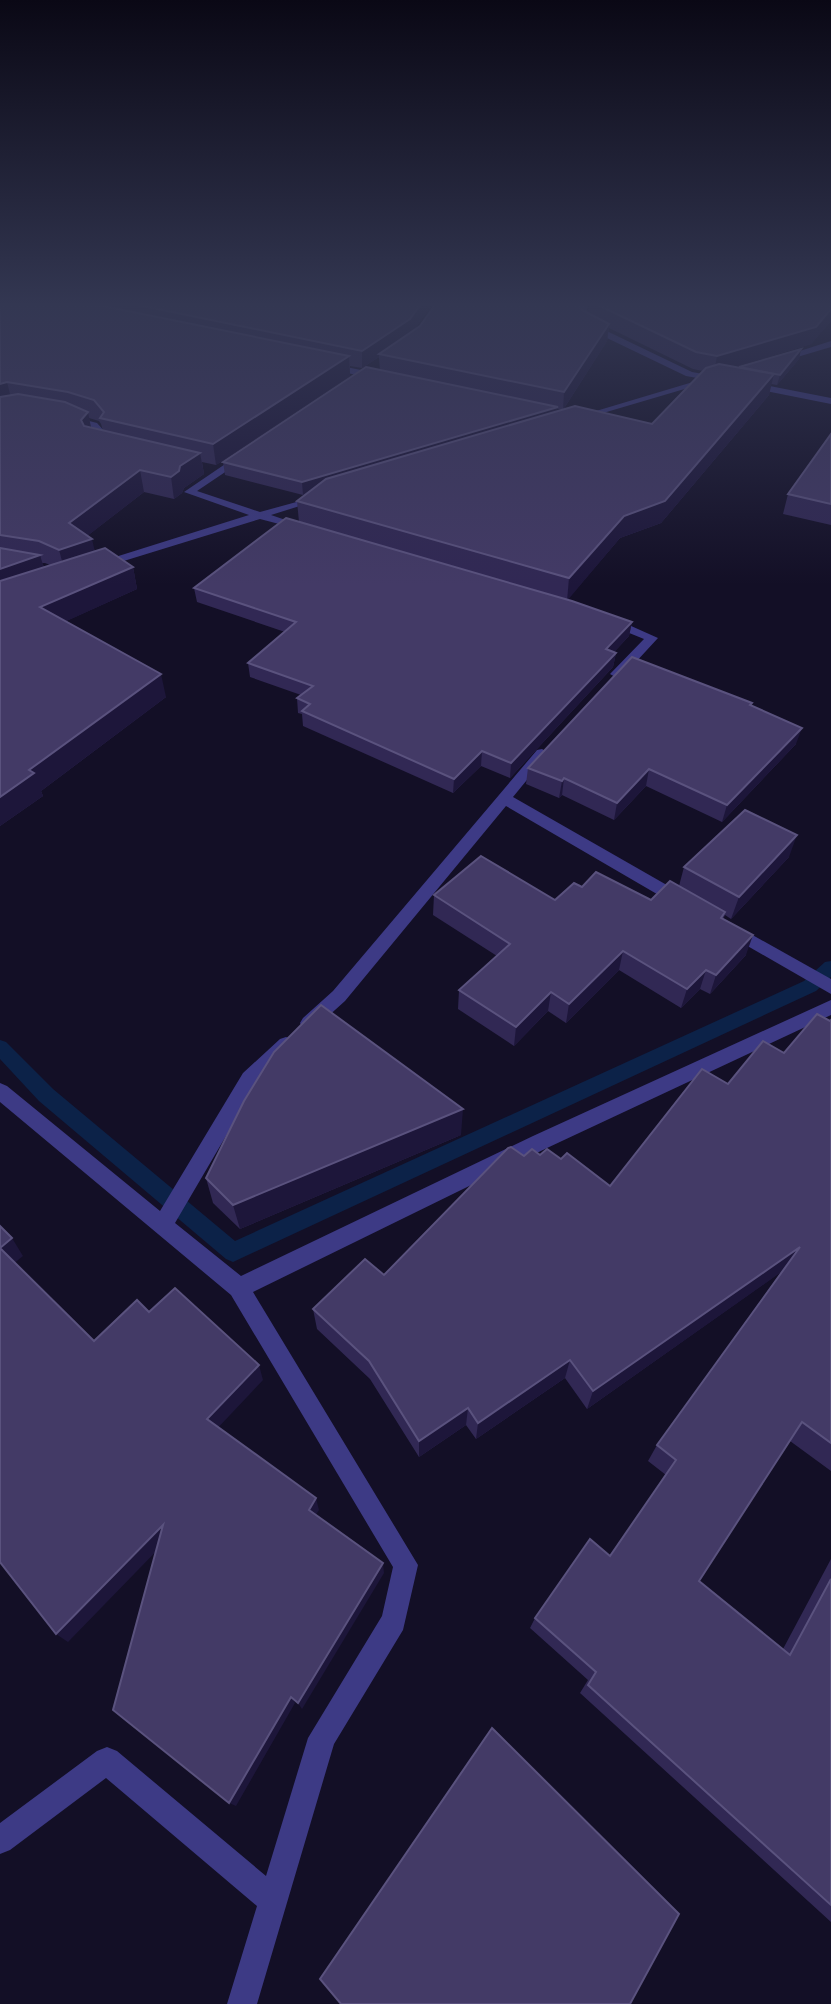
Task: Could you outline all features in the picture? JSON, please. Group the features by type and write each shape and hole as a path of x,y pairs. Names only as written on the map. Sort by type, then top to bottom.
{"street":[{"path":"572,419 643,399"},
{"path":"60,416 94,425 101,433 93,443 106,446"},
{"path":"254,449 189,492 255,516 320,535"},
{"path":"206,470 219,472"},
{"path":"89,569 332,492"},
{"path":"593,615 652,638 606,687"},
{"path":"165,1221 250,1078 339,996 550,744"},
{"path":"504,799 698,910"},
{"path":"722,924 831,987"},
{"path":"239,1288 540,1142 831,1007"},
{"path":"0,1091 165,1221 239,1288 405,1565 394,1621 323,1738 242,2004"},
{"path":"0,1840 107,1761 273,1901"}],"building":[{"path":"0,399 45,399 65,402 88,412 81,420 84,426 200,453 180,466 179,471 171,477 140,470 69,523 92,539 59,550 39,541 0,535"},
{"path":"89,399 283,399 213,444 100,418 104,412 94,400"},
{"path":"319,399 517,399 558,407 302,482 223,462"},
{"path":"677,399 753,399 665,501 624,516 569,578 297,501 326,479 575,406 652,424"},
{"path":"831,434 831,504 788,494"},
{"path":"286,518 572,601 632,622 606,649 616,653 511,763 482,751 454,779 302,711 310,704 297,698 313,686 248,663 296,622 194,588"},
{"path":"0,548 40,555 0,569"},
{"path":"105,548 133,567 40,607 161,674 29,770 34,773 0,797 0,581"},
{"path":"632,657 752,703 750,705 802,728 727,805 649,769 617,803 564,778 562,781 528,768"},
{"path":"745,810 797,835 739,897 684,867"},
{"path":"481,856 555,900 574,883 582,887 596,872 651,900 670,881 725,912 721,918 753,935 716,975 706,970 687,989 623,951 569,1004 551,992 516,1027 459,990 510,944 434,895"},
{"path":"321,1005 463,1109 233,1205 206,1178 244,1101 274,1052"},
{"path":"817,1014 831,1020 831,1443 802,1422 699,1581 790,1655 831,1579 831,1905 588,1685 596,1672 535,1618 590,1539 610,1556 676,1460 657,1445 800,1247 593,1391 570,1360 478,1423 468,1408 419,1441 369,1361 313,1309 365,1259 384,1275 508,1148 511,1147 524,1156 532,1149 540,1155 547,1149 561,1159 567,1153 610,1186 702,1069 728,1084 763,1041 784,1053"},
{"path":"0,1226 12,1238 0,1248"},
{"path":"0,1248 94,1341 137,1300 149,1312 175,1288 259,1365 207,1419 316,1498 309,1510 383,1563 298,1703 291,1697 229,1803 113,1710 163,1525 56,1634 0,1562"},
{"path":"492,1728 679,1914 630,2004 341,2004 320,1979"}],"waterway":[{"path":"0,1047 46,1095 233,1252 810,986 831,967"}]}
